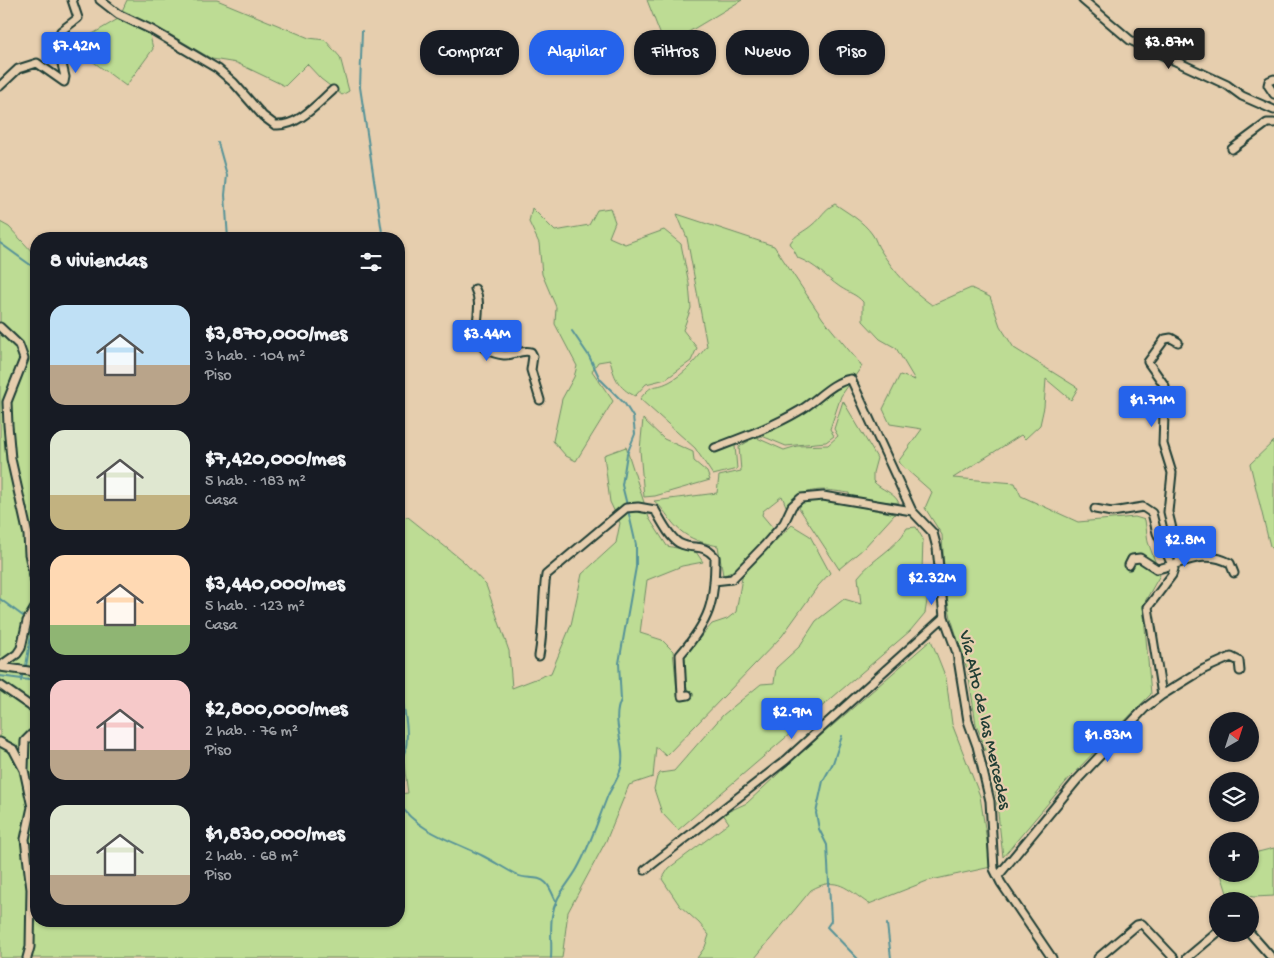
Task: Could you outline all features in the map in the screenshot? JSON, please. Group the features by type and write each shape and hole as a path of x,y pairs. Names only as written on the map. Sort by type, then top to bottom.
{"street":[{"path":"0,86 18,69 37,63 64,82 65,77 58,42 62,31 78,18 72,0"},
{"path":"100,0 118,14 152,30 218,69 234,82 263,116 275,125 293,122 306,114 333,90"},
{"path":"1083,0 1130,40 1227,85 1242,96 1274,110"},
{"path":"1274,79 1269,80 1268,85 1274,94"},
{"path":"1232,149 1267,123 1274,123"},
{"path":"476,289 479,296 476,328 478,341 486,350 506,356 524,350 531,352 533,356 531,370 540,400"},
{"path":"0,328 19,345 24,359 7,402 13,469 28,535 30,559"},
{"path":"1162,694 1148,607 1172,575 1177,563 1168,512 1172,473 1163,444 1165,386 1148,362 1165,340 1171,338 1178,342"},
{"name":"Vía Alto de las Mercedes","path":"715,448 760,432 801,410 840,381 851,379 912,511 932,533 935,540 944,617 957,653 968,721 977,746 990,801 994,869 1052,958"},
{"path":"714,581 732,579 784,523 792,506 801,498 823,496 912,511"},
{"path":"539,656 543,635 542,596 546,575 626,508 638,507 655,510 678,542 708,550 715,557 713,600 707,618 680,655 680,689 682,696 688,695"},
{"path":"1095,509 1112,512 1143,507 1150,510 1154,517 1156,533 1177,563"},
{"path":"1129,565 1132,559 1136,557 1157,570 1205,555 1214,556 1230,563 1234,573"},
{"path":"0,666 21,648 27,621 30,616"},
{"path":"645,870 786,760 944,617"},
{"path":"998,876 1077,780 1139,714 1162,694 1231,656 1239,661 1240,671"},
{"path":"0,666 30,671"},
{"path":"0,684 30,706"},
{"path":"30,736 25,741 24,770 30,798"},
{"path":"0,742 13,749 24,770"},
{"path":"30,817 25,838 30,880"},
{"path":"1098,958 1137,925 1142,924 1174,958"},
{"path":"27,958 30,947 30,927"},
{"path":"1187,958 1209,940"},
{"path":"1258,942 1272,958"}],"green space":[{"path":"127,0 217,0 309,38 325,40 340,57 349,91 342,95 321,79 307,64 285,86 237,63 212,59 171,35 122,11"},
{"path":"647,0 742,0 692,30 659,30"},
{"path":"118,19 150,35 153,49 126,86 72,46"},
{"path":"835,204 868,229 892,266 917,294 932,305 971,288 990,297 1000,326 1014,348 1078,388 1071,400 1046,379 1044,407 1040,425 1025,439 1021,435 953,478 1015,483 1021,496 1078,522 1135,517 1145,520 1148,542 1160,575 1143,605 1151,694 1071,776 1003,857 993,769 976,724 968,672 951,618 945,586 942,535 925,508 932,492 898,462 922,429 890,424 883,409 900,375 915,380 896,348 880,339 863,321 863,302 816,268 798,258 790,243"},
{"path":"532,208 555,231 589,225 597,210 610,208 615,222 609,237 625,244 664,230 681,244 689,284 691,308 683,330 697,348 691,361 666,379 646,384 635,396 621,386 613,372 610,360 598,362 592,371 613,401 576,461 566,456 553,441 562,399 574,377 577,366 555,324 556,307 542,274 539,243 529,222"},
{"path":"677,214 774,246 823,319 862,366 841,396 830,429 834,436 826,442 786,446 762,436 757,438 784,450 797,446 828,445 838,436 834,429 843,401 877,458 873,481 894,496 899,503 850,498 849,493 823,490 802,495 786,506 782,496 763,511 762,515 773,528 769,534 744,563 730,573 723,575 718,546 687,536 654,501 717,493 719,476 741,471 739,447 749,441 735,446 737,469 713,475 695,448 640,399 651,388 669,382 680,375 707,346 687,238"},
{"path":"0,222 9,227 30,250 30,927 405,927 405,793 408,793 405,772 405,517 408,517 463,561 486,585 509,651 512,688 551,673 571,625 582,574 616,543 620,523 610,502 604,455 626,447 649,518 667,546 696,552 703,562 682,566 647,580 640,633 662,640 673,651 678,700 689,698 684,656 712,624 727,619 736,612 743,572 792,525 810,536 830,573 818,586 782,636 666,756 656,747 653,777 629,785 606,841 568,912 562,958 0,958"},
{"path":"643,419 664,439 693,452 694,461 707,472 710,480 655,496 644,497 640,450"},
{"path":"1274,441 1274,550 1270,546 1250,464"},
{"path":"817,498 895,514 863,549 839,569 799,508 803,502"},
{"path":"916,527 923,539 922,570 928,595 925,613 910,631 678,830 662,813 654,789 660,773 674,771 723,715 761,684 774,683 776,668 799,647 816,621 844,599 861,604 858,577 870,564 897,542 907,528"},
{"path":"931,640 946,678 952,724 980,796 991,867 927,881 869,904 842,886 828,884 820,886 811,890 755,958 697,958 705,947 709,935 680,906 662,879 669,868 729,823 723,814 747,803 794,759"},
{"path":"1274,848 1274,896 1259,897 1259,892 1227,892 1224,882 1259,882 1259,852"}],"waterway":[{"path":"362,31 360,87 382,232"},
{"path":"218,143 227,175 225,195 228,232"},
{"path":"0,243 30,265"},
{"path":"572,331 589,356 600,379 625,404 633,417 635,434 627,454 622,485 627,505"},
{"path":"551,958 551,921 556,902 582,860 621,768 622,751 617,717 621,700 619,663 636,567 636,545 628,510"},
{"path":"0,599 23,616"},
{"path":"26,666 30,641"},
{"path":"0,676 30,680"},
{"path":"21,681 22,676"},
{"path":"405,716 407,733 405,749"},
{"path":"842,736 833,763 823,781 816,813 819,829 827,845 831,921 827,927 857,958"},
{"path":"405,812 415,821 437,835 483,856 517,875 543,881 546,883 557,904"},
{"path":"887,924 891,958"}]}
